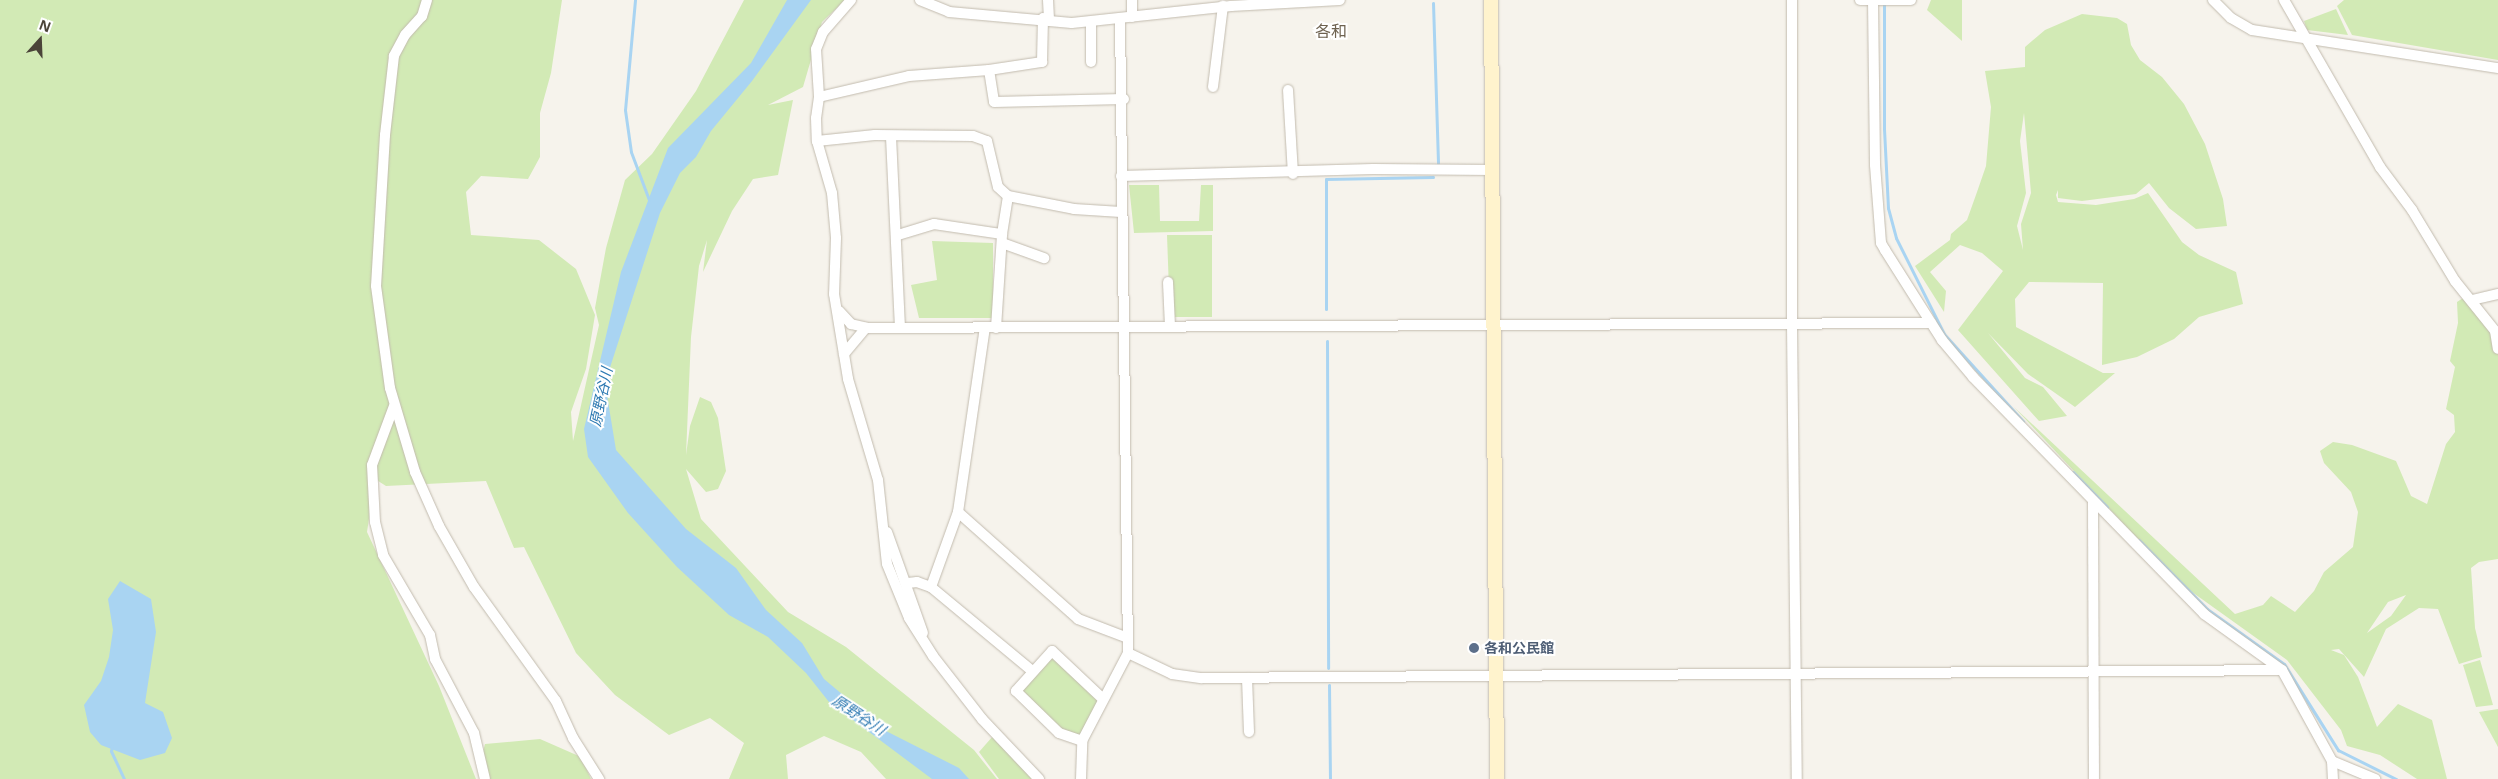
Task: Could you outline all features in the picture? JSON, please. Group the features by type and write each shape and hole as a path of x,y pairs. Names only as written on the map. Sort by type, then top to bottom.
{"street":[{"path":"427,0 422,16 405,35 394,56 385,135 376,286 394,406 415,472 439,526 474,587 556,701 573,738 599,779"},
{"path":"851,0 828,26 816,49 819,97 817,141 832,193 836,238 834,294 839,311 844,354 878,480 888,564 896,591 927,647 982,719 1039,779"},
{"path":"920,0 949,12 1091,22 1120,20 1228,4 1340,0"},
{"path":"819,97 909,76 989,70 1042,62 1048,0"},
{"path":"1132,0 1132,17"},
{"path":"1492,0 1497,779"},
{"path":"1792,0 1792,324 1798,779"},
{"path":"1860,0 1911,0"},
{"path":"2213,0 2231,18 2252,30 2498,68"},
{"path":"2284,0 2309,39 2380,166 2412,210 2455,281 2496,331 2498,348"},
{"path":"1873,1 1872,120 1881,243 1931,323 1973,377 2204,614 2282,670 2332,761 2332,779"},
{"path":"1213,87 1228,4"},
{"path":"1081,779 1082,741 1128,653 1120,176 1124,100 1120,20"},
{"path":"1091,22 1091,62"},
{"path":"989,70 994,102 1124,100"},
{"path":"1288,90 1293,174"},
{"path":"817,141 875,135 891,137 973,136 987,141 998,187 1008,196 1074,209 1121,212"},
{"path":"891,137 898,235 900,327"},
{"path":"1120,176 1293,174 1373,169 1493,170"},
{"path":"931,587 958,512 990,328 1008,196"},
{"path":"898,235 934,224 1002,239 1044,258"},
{"path":"1168,282 1170,326"},
{"path":"2472,300 2498,294"},
{"path":"839,311 851,324 866,328 1931,323"},
{"path":"844,354 866,328"},
{"path":"394,406 372,466 375,522 384,555 430,635 435,659 474,733 486,779"},
{"path":"2093,501 2094,779"},
{"path":"958,512 1078,619 1128,638"},
{"path":"882,519 908,583 927,647"},
{"path":"908,583 917,582 931,587 1032,671"},
{"path":"1082,741 1059,733 1016,691 1052,651 1103,699"},
{"path":"1128,653 1158,669 1186,678 1797,674 2093,669 2282,670"},
{"path":"1247,678 1249,732"},
{"path":"2332,761 2375,779"}],"green space":[{"path":"0,0 562,0 551,73 540,113 540,157 528,179 481,176 466,192 471,235 539,240 576,269 595,315 586,369 571,412 573,441 599,325 595,308 606,248 625,180 652,154 696,91 744,0 845,0 822,22 803,87 768,105 793,100 778,175 753,179 732,211 703,272 707,240 699,266 691,337 686,455 690,426 700,397 711,402 718,418 726,471 718,489 706,492 686,469 701,519 788,612 846,647 974,750 997,779 886,779 861,752 824,736 786,755 788,779 729,779 744,743 710,718 669,735 615,695 576,653 524,547 514,548 486,481 386,486 375,479 367,532 439,686 476,779 0,779"},
{"path":"1931,0 1962,0 1962,41 1927,10"},
{"path":"2344,0 2498,0 2498,60 2352,35 2337,6"},
{"path":"2336,9 2348,35 2307,30 2304,21"},
{"path":"2082,14 2117,18 2127,24 2131,45 2140,60 2162,77 2184,104 2205,144 2223,199 2227,226 2196,229 2169,208 2149,183 2136,194 2082,201 2058,198 2058,190 2056,195 2058,202 2096,205 2134,199 2148,193 2182,242 2199,255 2236,272 2243,304 2199,317 2174,339 2137,357 2102,365 2103,283 2029,282 2015,299 2016,327 2103,373 2115,373 2075,407 2028,374 1988,333 2025,378 2043,387 2067,416 2039,421 1958,330 2003,271 1982,253 1960,245 1930,272 1946,291 1944,312 1915,266 1950,240 1951,234 1967,220 1986,166 1991,107 1985,71 2025,67 2025,47 2045,30","holes":["2024,113 2031,193 2021,224 2023,250 2017,226 2026,193 2020,141"]},
{"path":"1129,185 1159,185 1160,221 1199,221 1201,185 1213,185 1213,231 1134,233"},
{"path":"1167,235 1212,235 1212,317 1170,317"},
{"path":"932,241 993,243 993,318 919,318 911,285 937,280"},
{"path":"2463,298 2487,320 2498,349 2498,559 2479,562 2471,568 2475,628 2482,657 2459,664 2438,609 2419,608 2386,629 2364,677 2339,649 2331,650 2344,655 2358,677 2377,727 2398,704 2432,720 2447,779 2417,779 2380,755 2347,746 2341,730 2287,660 2178,582 2014,407 2235,614 2263,605 2271,596 2295,612 2314,591 2324,572 2353,547 2358,512 2351,492 2324,463 2320,451 2333,442 2352,445 2396,461 2411,496 2427,504 2446,444 2455,432 2454,415 2446,409 2455,367 2450,361 2458,323 2457,302","holes":["2406,595 2391,616 2367,633 2388,602"]},
{"path":"1051,654 1100,700 1080,738 1070,736 1019,691"},
{"path":"2480,660 2493,705 2476,707 2463,665"},
{"path":"2498,709 2498,747 2479,712"},
{"path":"993,736 1033,779 999,779 979,752"},
{"path":"540,739 581,757 591,779 484,779 481,760 485,744"}],"water":[{"name":"原野谷川","path":"787,0 811,0 752,81 711,131 696,157 680,173 660,213 605,383 616,450 686,529 736,568 766,610 802,643 824,679 886,731 959,768 969,779 932,779 829,702 806,673 768,637 729,615 677,567 628,513 588,457 584,429 621,272 668,148 751,63"},
{"path":"120,581 151,599 156,632 145,703 163,712 172,738 165,753 140,760 101,745 90,732 84,705 101,681 109,657 113,630 108,599"}],"waterway":[{"path":"635,0 625,110 631,152 649,200"},
{"path":"1433,3 1438,165"},
{"path":"1884,3 1884,129 1888,208 1896,238 1944,334 2023,421"},
{"path":"1326,309 1326,179 1433,177"},
{"path":"1327,341 1328,668"},
{"path":"2073,472 2107,507"},
{"path":"2139,540 2207,609 2284,664 2338,750 2396,779"},
{"path":"1329,685 1330,779"},
{"path":"112,746 111,751 124,779"}],"place":[{"name":"各和公民館","path":"1474,648"}],"district":[{"name":"各和","path":"1331,31"}]}
